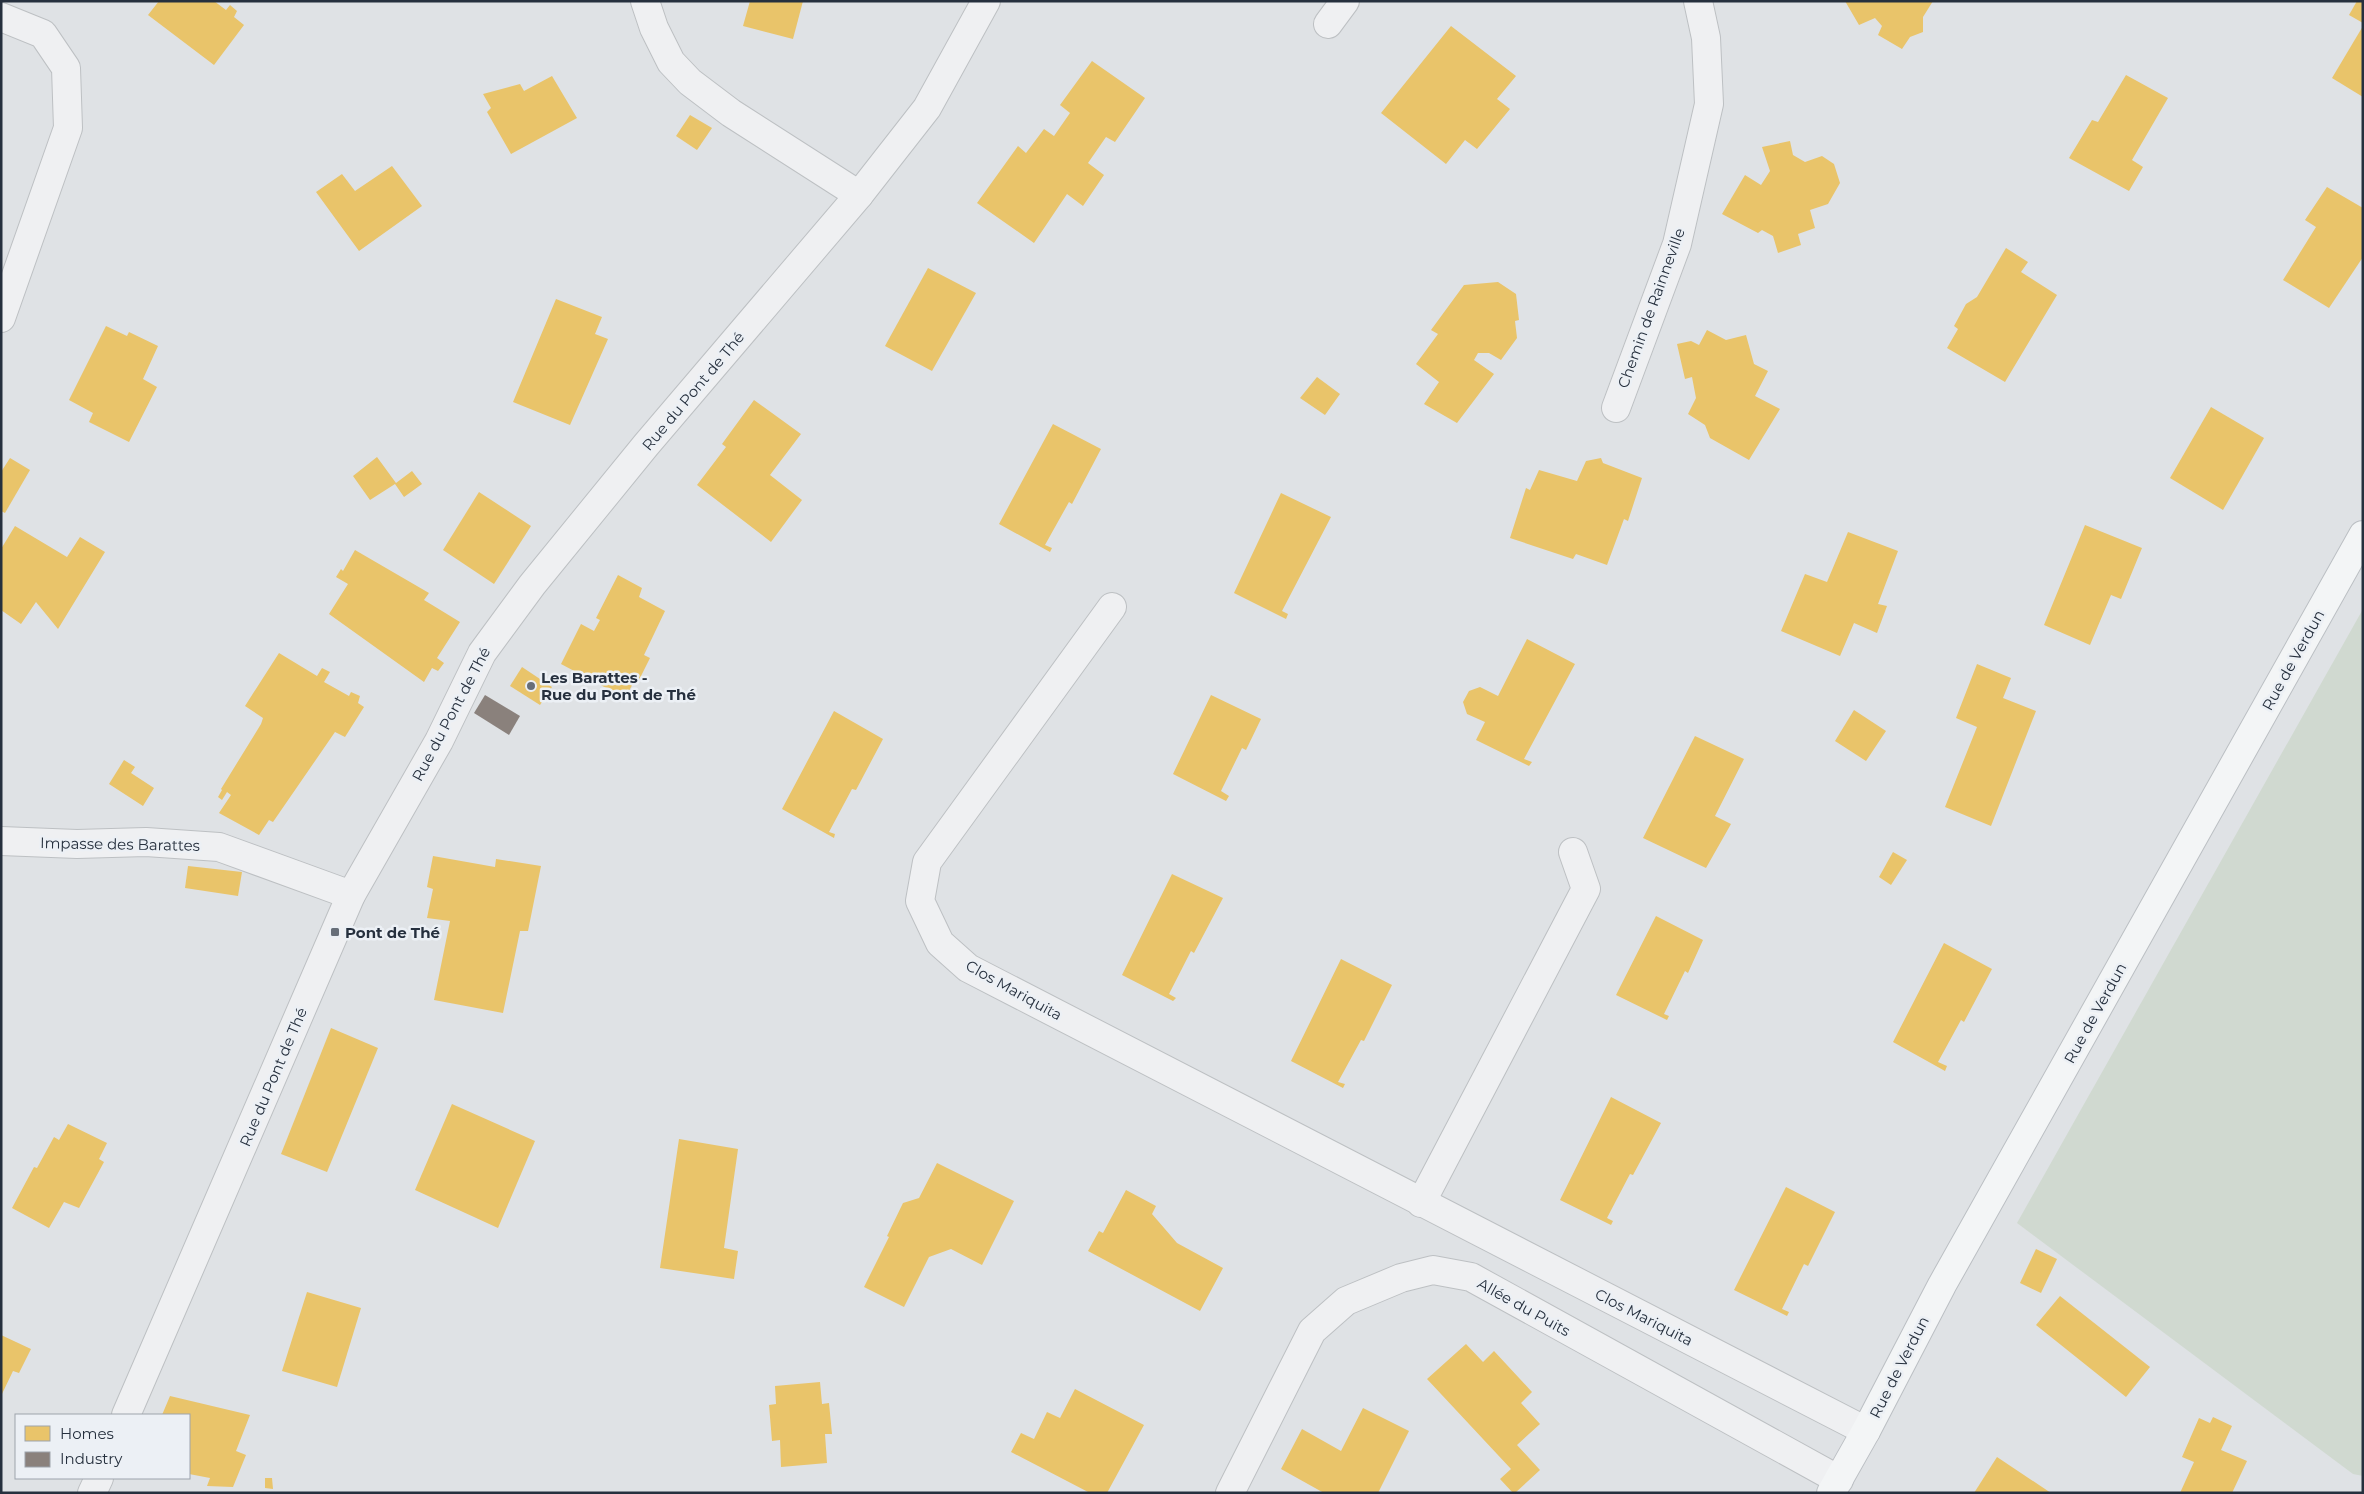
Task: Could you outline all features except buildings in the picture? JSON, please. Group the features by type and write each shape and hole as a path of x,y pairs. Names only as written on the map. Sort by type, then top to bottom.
{"main road":[{"name":"Rue de Verdun","path":"1835,1486 1942,1285 2363,535"}],"street":[{"path":"644,1 654,28 671,62 690,82 731,113 859,195"},
{"name":"Rue du Pont de Thé","path":"126,1414 351,896 438,741 482,653 532,585 640,452 859,195 927,108 986,1"},
{"path":"1328,24 1345,1"},
{"name":"Chemin de Rainneville","path":"1616,408 1676,244 1709,104 1706,38 1698,1"},
{"path":"1,17 43,34 66,68 68,128 1,318"},
{"name":"Clos Mariquita","path":"1112,607 927,862 920,901 940,943 968,968 1421,1203 1866,1430"},
{"name":"Impasse des Barattes","path":"1,841 76,844 146,842 219,847 351,896"},
{"path":"1421,1203 1586,889 1573,852"},
{"name":"Allée du Puits","path":"1230,1493 1312,1331 1346,1301 1401,1278 1433,1270 1471,1277 1835,1486"},
{"path":"92,1493 99,1479"}],"shaded area":[{"path":"2363,609 2363,1476 2353,1474 2017,1223"}],"place":[{"name":"Les Barattes - Rue du Pont de Thé","path":"531,686"},
{"name":"Pont de Thé","path":"335,932"}]}
